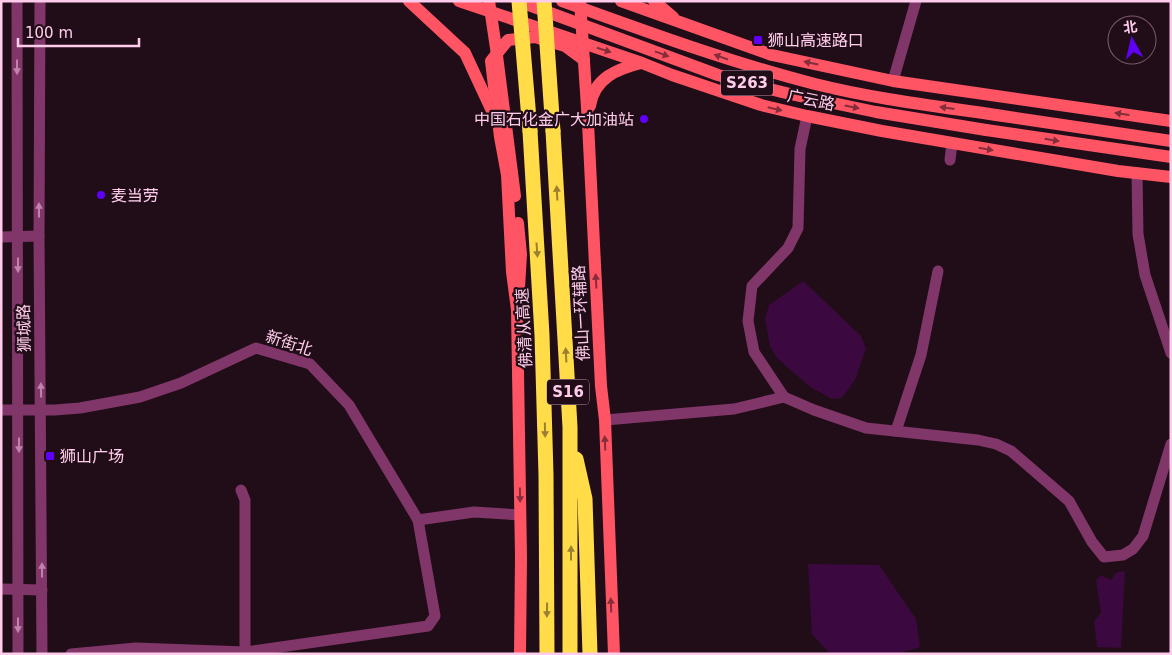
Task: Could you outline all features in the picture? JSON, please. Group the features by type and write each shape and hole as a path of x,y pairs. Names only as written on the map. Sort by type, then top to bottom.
{"highway":[{"name":"佛清从高速","path":"518,1 530,131 542,335 547,523 546,654"},
{"name":"S16","path":"544,1 554,131 570,427 570,654"},
{"path":"570,427 585,499 590,654"}],"main road":[{"path":"410,1 465,53 493,114 500,137"},
{"name":"广云路","path":"459,1 761,105 808,116 952,143 1171,177"},
{"path":"489,1 521,254 517,310"},
{"name":"广云路","path":"518,1 718,75 831,103 986,130 1171,157"},
{"name":"广云路","path":"562,1 734,62 816,84 892,100 1171,141"},
{"name":"佛山一环辅路","path":"580,1 584,44 601,386 605,420 614,654"},
{"name":"S263","path":"621,1 772,55 893,81 1171,121"},
{"path":"654,1 681,23"},
{"path":"520,654 517,310 512,272 507,176 500,137 491,61 508,40 535,37 565,46 584,60"},
{"path":"588,123 591,98 601,82 617,70 642,63"}],"street":[{"name":"狮城路","path":"17,1 18,654"},
{"name":"狮城路","path":"40,1 39,236 42,654"},
{"path":"893,81 916,1"},
{"path":"808,116 800,149 798,228 788,248 752,286 748,321 754,352 784,397 814,410 866,428 978,440 996,444 1011,451 1069,501 1092,542 1104,557 1123,554 1133,549 1143,536 1171,444"},
{"path":"950,160 952,143"},
{"path":"1136,173 1138,234 1146,275 1171,353"},
{"path":"1,237 39,236"},
{"path":"896,431 922,355 938,271"},
{"name":"新街北","path":"1,410 80,408 140,398 182,383 256,348 310,364 349,406 418,520 435,616 428,626 245,652"},
{"path":"605,420 734,408 784,397"},
{"path":"71,654 136,648 245,652 245,500 241,490"},
{"path":"418,520 474,512 520,515"},
{"path":"1,589 42,590"}],"shaded area":[{"path":"803,281 861,336 866,349 855,380 842,398 832,399 809,386 777,358 770,346 765,319 769,305"},
{"path":"808,564 879,565 916,619 920,647 897,654 830,654 812,634"},
{"path":"1125,571 1121,648 1097,647 1094,621 1101,613 1096,580 1101,575 1111,580 1117,572"}],"place":[{"name":"狮山高速路口","path":"758,40"},
{"name":"中国石化金广大加油站","path":"644,119"},
{"name":"麦当劳","path":"101,195"},
{"name":"狮山广场","path":"50,456"}]}
